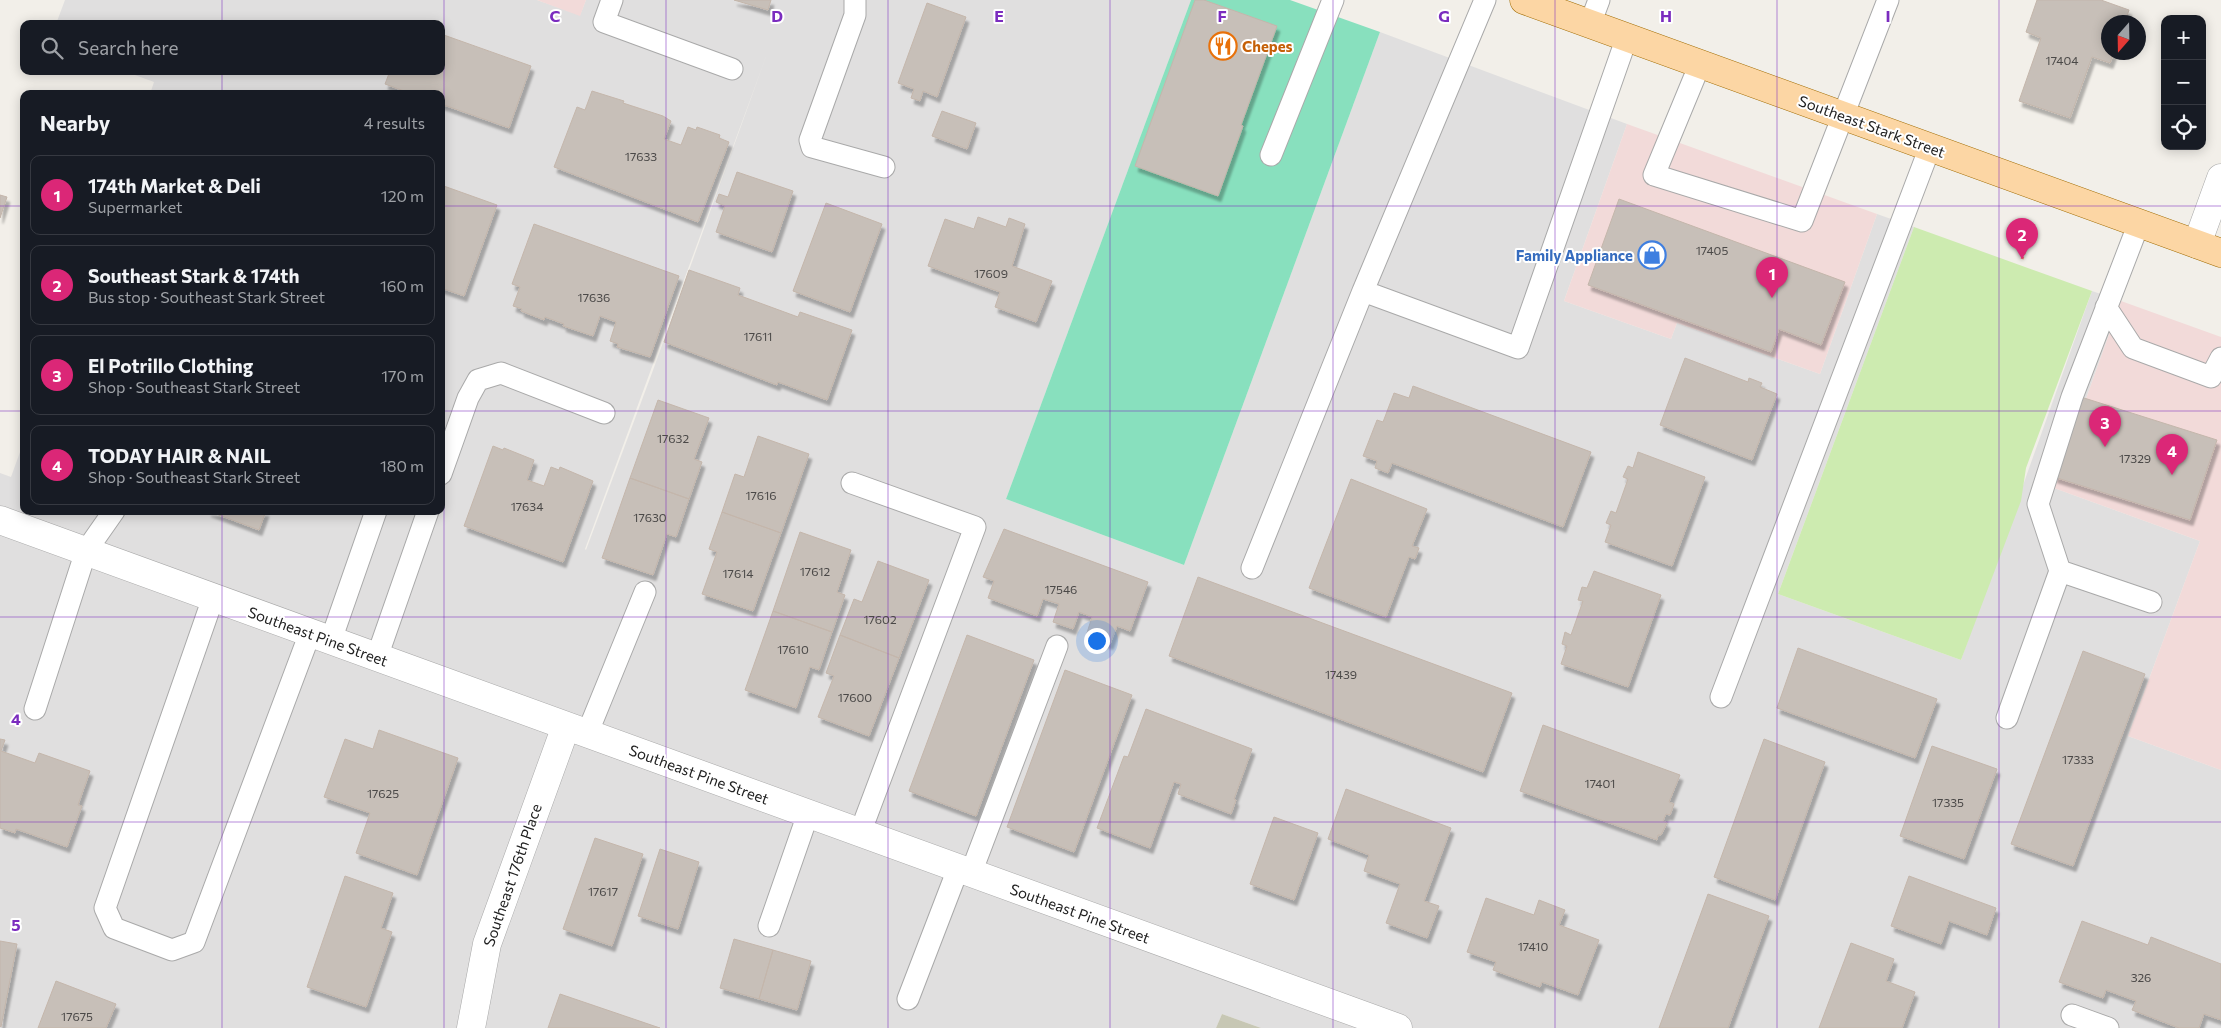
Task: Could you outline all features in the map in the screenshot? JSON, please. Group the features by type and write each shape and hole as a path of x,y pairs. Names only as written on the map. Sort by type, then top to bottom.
{"main road":[{"name":"Southeast Stark Street","path":"1524,0 1594,12 1627,37 2209,248"}],"street":[{"path":"2209,248 2221,178"},
{"name":"Southeast Pine Street","path":"0,520 1398,1028"},
{"name":"Southeast 176th Place","path":"471,1028 487,944 576,730"}],"lane":[{"path":"612,0 604,22 732,69"},
{"path":"855,0 855,15 810,140 812,147 884,167"},
{"path":"1271,155 1333,0"},
{"path":"1252,568 1363,291 1485,0"},
{"path":"1700,64 1654,175 1802,221 1888,0"},
{"path":"1363,291 1518,348 1627,37"},
{"path":"1721,696 1930,147"},
{"path":"2007,718 2060,571 2038,504 2072,397 2139,223"},
{"path":"2106,307 2133,348 2211,378 2221,358"},
{"path":"445,463 468,398 478,380 501,374 604,413"},
{"path":"852,483 975,527 860,833"},
{"path":"35,709 86,551 111,515"},
{"path":"214,598 105,908 114,928 172,950 194,942 320,636 374,515"},
{"path":"377,657 427,515"},
{"path":"2060,571 2151,602"},
{"path":"576,730 645,592"},
{"path":"908,999 965,871 1057,646"},
{"path":"769,926 808,814"},
{"path":"2072,1015 2108,1028"}],"shaded area":[{"path":"65,0 537,0 580,15 586,0 1191,0 1006,499 1184,565 1380,32 1627,124 1564,301 1671,339 1677,323 1820,374 1877,214 1914,227 1778,594 1961,660 2092,291 2121,301 2054,488 2200,541 2128,736 2221,770 2221,1028 1261,1028 1222,1014 1216,1028 0,1028 0,473 11,477 20,452 20,515 445,515 445,90 151,90 154,82 135,75 445,75 445,20 58,20","holes":["767,54 652,373 585,549"]},
{"path":"537,0 586,0 580,16"},
{"path":"1627,124 1877,214 1820,374 1677,323 1671,339 1564,301"},
{"path":"2121,301 2221,337 2221,770 2128,736 2200,541 2054,488"},
{"path":"1222,1014 1261,1028 1216,1028"}],"green space":[{"path":"1191,0 1290,0 1380,32 1184,565 1006,499"},
{"path":"1914,227 2092,291 2026,468 2021,501 1961,660 1778,594"}],"building":[{"path":"734,0 771,0 768,10"},
{"path":"1195,0 1204,0 1277,26 1241,125 1243,126 1218,196 1135,166"},
{"path":"2037,0 2101,0 2129,10 2127,15 2101,15 2101,60 2092,57 2070,118 2019,101 2041,38 2026,32"},
{"path":"927,3 966,17 937,97 923,91 920,101 911,98 914,89 898,83"},
{"path":"445,35 531,66 509,128 445,105 445,90 401,90 385,84 388,75 445,75"},
{"path":"592,91 624,101 623,103 663,116 671,121 664,139 681,145 688,127 696,130 697,127 720,135 719,138 729,142 698,222 554,167 577,107 585,110"},
{"path":"942,111 976,123 967,149 932,136"},
{"path":"737,172 793,191 772,252 716,232 725,206 716,202 719,194 728,197"},
{"path":"445,186 497,205 464,296 445,289"},
{"path":"0,195 7,197 0,218"},
{"path":"1619,199 1845,282 1821,345 1779,329 1771,352 1588,285"},
{"path":"826,203 882,224 850,312 793,291"},
{"path":"978,217 1006,227 1009,218 1025,224 1012,266 1052,281 1036,322 995,307 1000,292 928,266 945,219 974,229"},
{"path":"534,224 679,276 650,357 617,347 618,344 610,341 616,322 600,316 593,336 563,326 564,324 545,317 544,320 513,306 520,287 512,284"},
{"path":"689,270 740,288 738,295 798,317 800,312 852,330 827,400 778,382 777,385 664,342"},
{"path":"1685,358 1748,382 1749,378 1762,383 1760,387 1777,394 1752,460 1660,425"},
{"path":"1413,386 1591,452 1563,527 1392,463 1388,473 1375,468 1377,461 1363,456 1377,420 1383,422 1394,393 1409,398"},
{"path":"2081,397 2217,440 2190,520 2054,477"},
{"path":"658,400 709,418 694,459 702,462 689,499 630,478"},
{"path":"758,436 809,454 781,533 722,512 735,474 744,477"},
{"path":"493,446 503,450 504,448 534,460 527,480 544,486 551,467 559,470 560,467 593,481 563,562 464,526"},
{"path":"1638,452 1705,477 1672,566 1605,542 1611,525 1606,523 1611,511 1616,513 1628,479 1623,477 1628,466 1633,468"},
{"path":"630,478 689,499 676,537 667,534 653,575 602,558"},
{"path":"1351,479 1427,509 1412,546 1419,548 1415,559 1409,557 1386,617 1309,588"},
{"path":"722,512 781,533 753,611 702,594 717,552 709,549"},
{"path":"219,515 265,515 259,530"},
{"path":"1004,529 1148,582 1130,631 1117,626 1110,644 1086,636 1092,617 1079,612 1073,629 1053,622 1059,604 1043,599 1037,616 988,598 994,581 983,577"},
{"path":"800,532 851,550 837,592 845,595 832,632 773,611"},
{"path":"878,561 929,580 899,658 840,635 854,599 862,602"},
{"path":"1594,571 1661,595 1628,687 1561,664 1567,646 1562,644 1565,632 1571,635 1583,601 1578,600 1582,587 1587,588"},
{"path":"1198,577 1512,693 1483,772 1169,656"},
{"path":"773,611 832,632 819,670 810,667 796,708 745,690"},
{"path":"840,635 899,658 869,736 818,717 834,676 826,673"},
{"path":"967,635 1034,660 976,816 909,791"},
{"path":"1798,648 1937,699 1915,758 1777,708"},
{"path":"2083,651 2145,674 2073,866 2011,844"},
{"path":"1065,670 1132,695 1074,852 1007,827"},
{"path":"1146,709 1252,749 1234,799 1236,800 1231,814 1178,794 1181,784 1174,782 1150,848 1097,828 1124,756 1128,757"},
{"path":"1543,725 1680,775 1669,802 1674,804 1670,815 1666,814 1663,821 1667,823 1661,835 1658,835 1657,840 1520,791"},
{"path":"379,730 458,758 417,875 356,853 370,813 324,797 345,739 373,749"},
{"path":"0,739 5,740 1,751 35,763 39,753 90,771 78,805 82,806 67,847 16,829 15,833 0,828"},
{"path":"1764,739 1825,762 1775,900 1714,877"},
{"path":"1932,746 1997,769 1964,859 1900,836"},
{"path":"1346,789 1451,828 1424,901 1439,906 1427,938 1386,923 1400,884 1364,871 1369,855 1328,839"},
{"path":"1274,817 1318,833 1294,900 1250,884"},
{"path":"595,838 643,854 612,946 563,929"},
{"path":"660,849 699,862 678,929 638,916"},
{"path":"345,876 393,893 381,928 392,932 366,1007 307,987"},
{"path":"1909,876 1996,908 1987,935 1949,921 1941,944 1891,926"},
{"path":"1708,894 1769,916 1728,1028 1659,1028"},
{"path":"1486,898 1534,915 1539,900 1565,910 1559,925 1599,940 1578,995 1542,982 1540,987 1493,970 1496,962 1467,952"},
{"path":"2082,921 2148,945 2151,937 2221,964 2221,1020 2204,1014 2199,1028 2179,1028 2132,1010 2136,1001 2106,990 2103,998 2059,982"},
{"path":"734,939 773,950 759,999 720,988"},
{"path":"0,941 17,944 1,1027 0,1026"},
{"path":"1851,943 1894,959 1886,981 1915,992 1902,1028 1819,1028"},
{"path":"773,950 811,961 797,1010 759,999"},
{"path":"56,981 116,1004 106,1028 38,1028"},
{"path":"560,994 660,1028 548,1028"}],"place":[{"name":"Chepes","path":"1223,46"},
{"name":"Family Appliance","path":"1652,255"},
{"name":"Southeast Stark & 174th","path":"2022,259"},
{"name":"174th Market & Deli","path":"1772,298"},
{"name":"El Potrillo Clothing","path":"2105,447"},
{"name":"TODAY HAIR & NAIL","path":"2172,475"}]}
